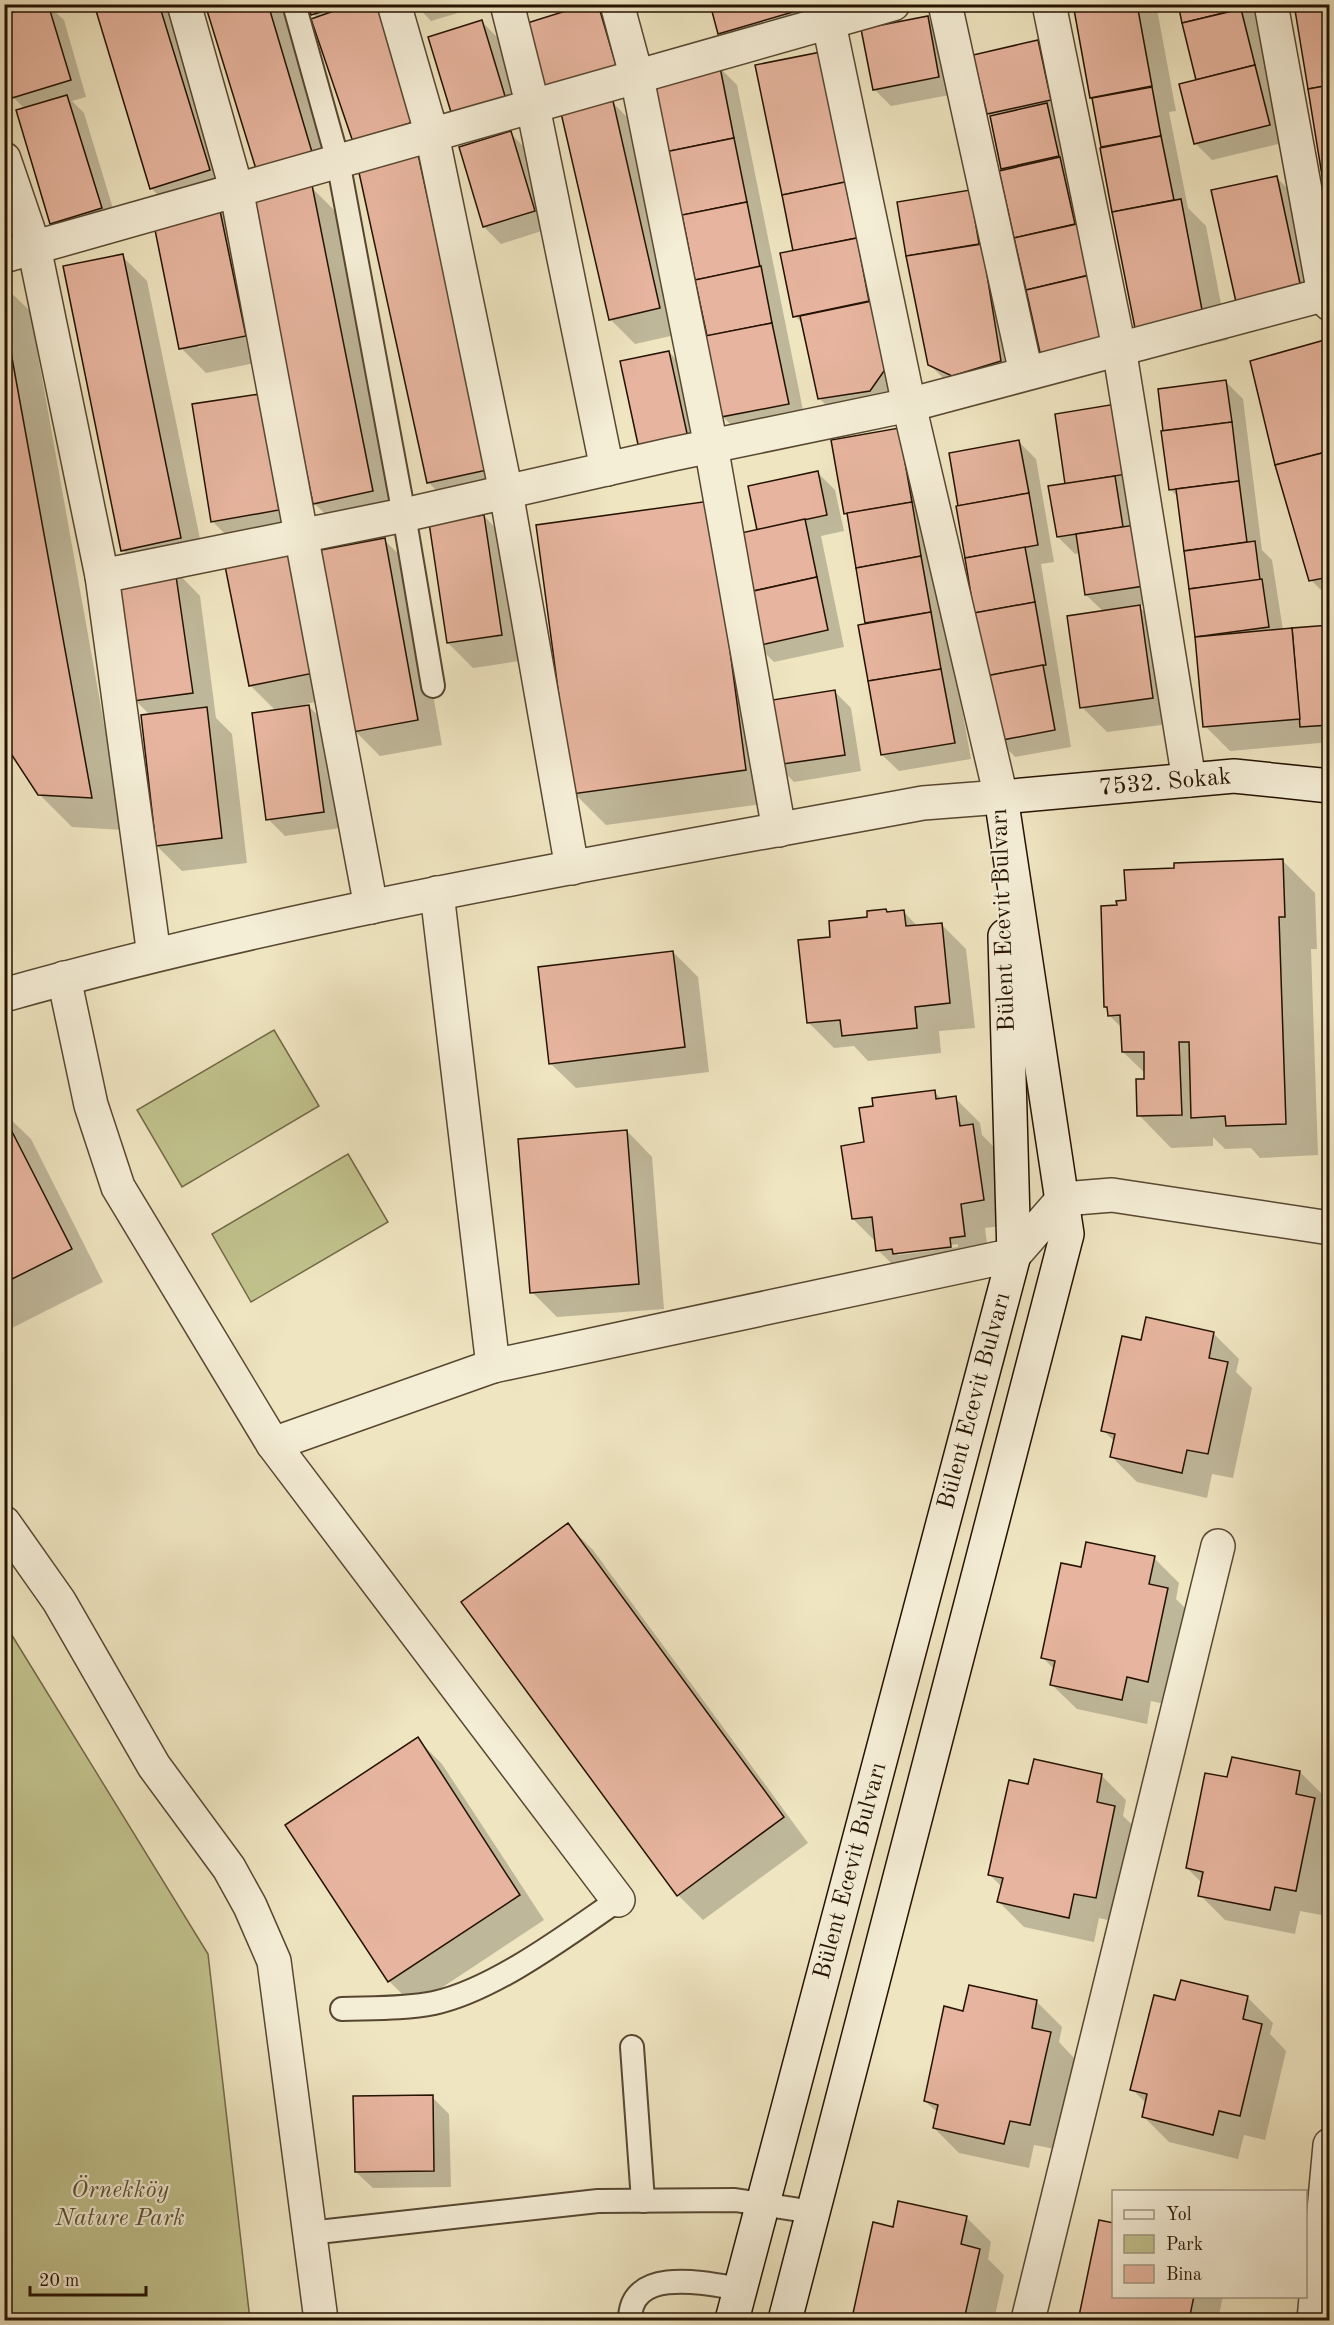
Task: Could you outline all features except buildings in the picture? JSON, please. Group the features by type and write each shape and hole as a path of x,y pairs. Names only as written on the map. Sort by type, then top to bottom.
{"street":[{"path":"184,4 236,188 372,908"},
{"path":"394,4 432,135 506,492 572,868"},
{"path":"507,4 533,107 608,469"},
{"path":"617,4 636,78 711,446 779,830"},
{"path":"19,251 236,188 830,24 893,4"},
{"path":"945,4 1026,373"},
{"path":"1049,4 1119,348 1189,780"},
{"path":"102,576 404,516 711,446 909,405 1119,348 1328,297 1271,4"},
{"path":"830,24 909,405 1001,796"},
{"path":"4,159 19,251 102,576 154,955"},
{"name":"7532. Sokak","path":"4,995 154,955 437,893 923,803 1234,776 1329,786"},
{"name":"Bülent Ecevit Bulvarı","path":"785,2320 1067,1234 1001,796"},
{"name":"Bülent Ecevit Bulvarı","path":"732,2320 1014,1255 1001,796"},
{"path":"437,893 493,1366"},
{"path":"64,978 91,1105 118,1188 273,1444 618,1900"},
{"path":"273,1444 493,1366 1014,1255 1063,1199 1112,1195 1329,1227"},
{"path":"4,1523 59,1600 154,1766 229,1868 250,1906 274,1961 321,2320"},
{"path":"1028,2320 1218,1546"},
{"path":"1314,2320 1329,2145"}],"lane":[{"path":"294,4 338,161 433,686"},
{"path":"342,2009 435,2003 488,1982 565,1937 618,1900"},
{"path":"632,2047 643,2201"},
{"path":"309,2233 598,2201 735,2200 813,2212"},
{"path":"630,2320 634,2299 651,2285 714,2285 740,2289"}],"green space":[{"path":"274,1030 319,1106 182,1187 137,1110"},
{"path":"348,1154 388,1222 251,1302 212,1234"},
{"name":"Örnekköy Nature Park","path":"5,1624 208,1954 250,2320 5,2320"}]}
